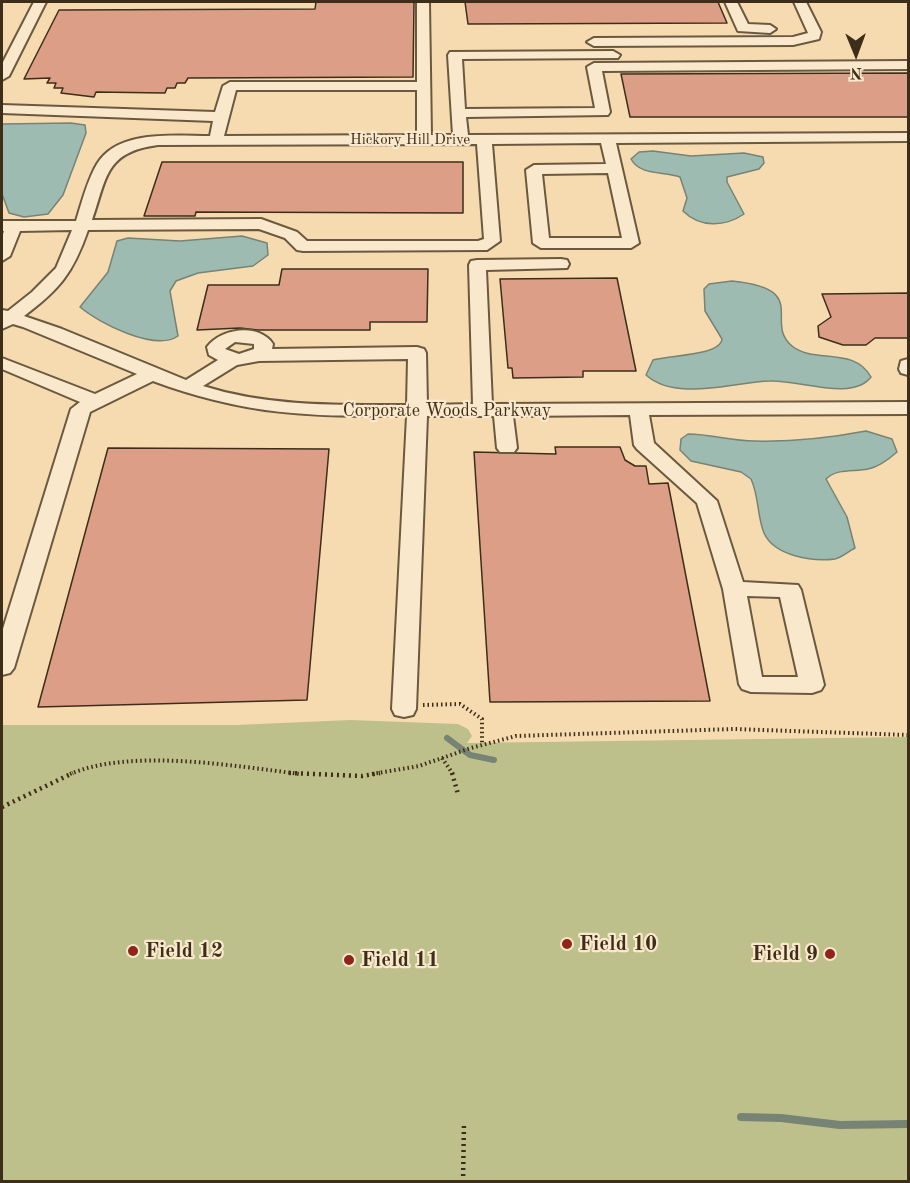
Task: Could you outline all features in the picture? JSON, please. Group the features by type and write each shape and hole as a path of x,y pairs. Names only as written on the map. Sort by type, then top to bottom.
{"street":[{"path":"2,76 40,2"},
{"path":"423,2 424,140"},
{"path":"731,2 744,28 814,29"},
{"path":"545,42 793,41 814,36 814,29 800,2"},
{"path":"592,61 909,53"},
{"path":"461,140 455,55 592,61 909,65"},
{"path":"458,113 603,112 592,61"},
{"path":"216,141 230,86 423,86"},
{"path":"2,109 221,117"},
{"name":"Hickory Hill Drive","path":"4,319 33,303 69,261 104,165 115,153 148,142 909,137"},
{"path":"608,139 615,168 631,243 541,243 534,170 615,168"},
{"path":"2,256 8,226 261,224 291,235 303,246 481,246 492,241 484,140"},
{"path":"507,448 493,411 477,265 561,264"},
{"name":"Corporate Woods Parkway","path":"4,319 45,328 188,387 235,401 285,409 493,411 909,408"},
{"path":"188,387 233,359 216,351 219,343 231,337 247,336 260,340 265,347 258,355 417,353 417,411 404,705"},
{"path":"2,363 97,402"},
{"path":"2,669 81,409 154,373"},
{"path":"639,410 644,445 707,501 734,589 751,684 812,685 790,590 734,589"}],"path":[{"path":"404,705 460,705 482,718 480,745"},
{"path":"2,807 84,768 114,764 158,761 205,762 306,775 362,776 419,766 480,745 516,736 734,729 909,735"},
{"path":"444,757 453,773 458,794"},
{"path":"463,1182 464,1123"}],"green space":[{"path":"350,720 458,724 468,729 472,736 467,743 908,737 908,1181 2,1181 2,725 236,725"}],"water":[{"path":"71,123 85,125 86,133 63,195 48,214 24,217 9,213 2,194 2,124"},
{"path":"653,151 691,156 744,153 763,157 764,163 759,169 727,177 727,182 744,214 729,221 713,224 690,217 683,211 687,198 680,177 646,171 631,159 639,152"},
{"path":"242,236 267,243 268,255 253,266 198,273 176,281 170,291 178,336 168,340 156,340 128,334 100,321 80,307 108,272 117,241 128,238 180,241"},
{"path":"732,281 756,285 771,291 778,299 781,308 784,337 792,346 811,354 844,358 855,362 871,377 851,388 838,389 770,381 689,389 658,383 646,375 653,360 704,352 719,345 722,339 705,311 704,289 709,284"},
{"path":"866,431 892,439 897,452 876,467 835,473 826,479 847,517 855,548 835,559 826,560 795,556 776,547 764,533 751,479 741,472 691,461 680,450 681,439 688,434 746,441 768,441 810,439"}],"building":[{"path":"316,2 414,2 413,77 188,78 185,83 177,83 175,88 167,88 165,93 96,92 94,97 61,93 63,88 54,88 56,83 47,83 50,78 24,79 59,10 315,9"},
{"path":"465,2 718,2 727,23 468,24"},
{"path":"909,73 909,117 630,117 621,74"},
{"path":"162,162 463,162 463,213 196,212 195,216 144,216"},
{"path":"282,269 428,269 427,322 370,322 370,330 240,328 197,330 208,285 279,285"},
{"path":"617,278 636,371 583,371 583,377 513,378 512,368 508,368 500,279"},
{"path":"909,293 909,338 875,338 866,345 843,345 819,337 818,326 831,317 822,294"},
{"path":"555,447 620,447 625,460 635,466 646,466 649,484 668,483 710,701 490,702 474,452 556,454"},
{"path":"108,448 329,449 307,700 38,707"}],"waterway":[{"path":"447,738 470,755 494,760"},
{"path":"741,1117 781,1118 840,1125 908,1124"}],"place":[{"name":"Field 10","path":"567,944"},
{"name":"Field 12","path":"133,951"},
{"name":"Field 9","path":"830,954"},
{"name":"Field 11","path":"349,960"}]}
